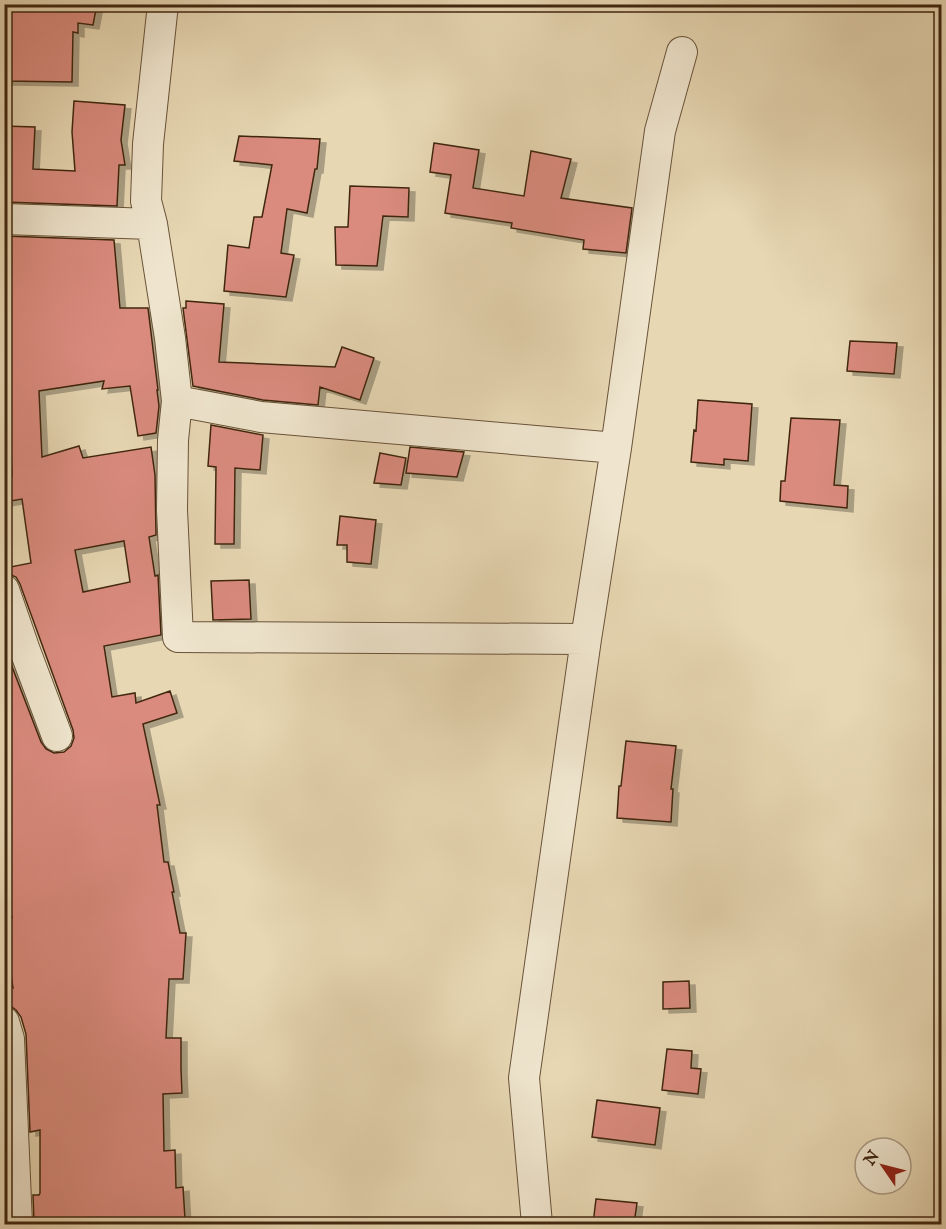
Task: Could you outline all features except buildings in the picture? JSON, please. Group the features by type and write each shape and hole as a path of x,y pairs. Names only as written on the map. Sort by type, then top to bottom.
{"street":[{"path":"163,4 148,144 146,201 152,224 170,338 177,400 173,440 172,510 178,637 586,639"},
{"path":"537,1224 524,1078 660,131 682,52"},
{"path":"4,219 152,224"},
{"path":"177,400 261,417 616,448"},
{"path":"4,590 57,736"},
{"path":"4,1022 9,1039 17,1224"}]}
